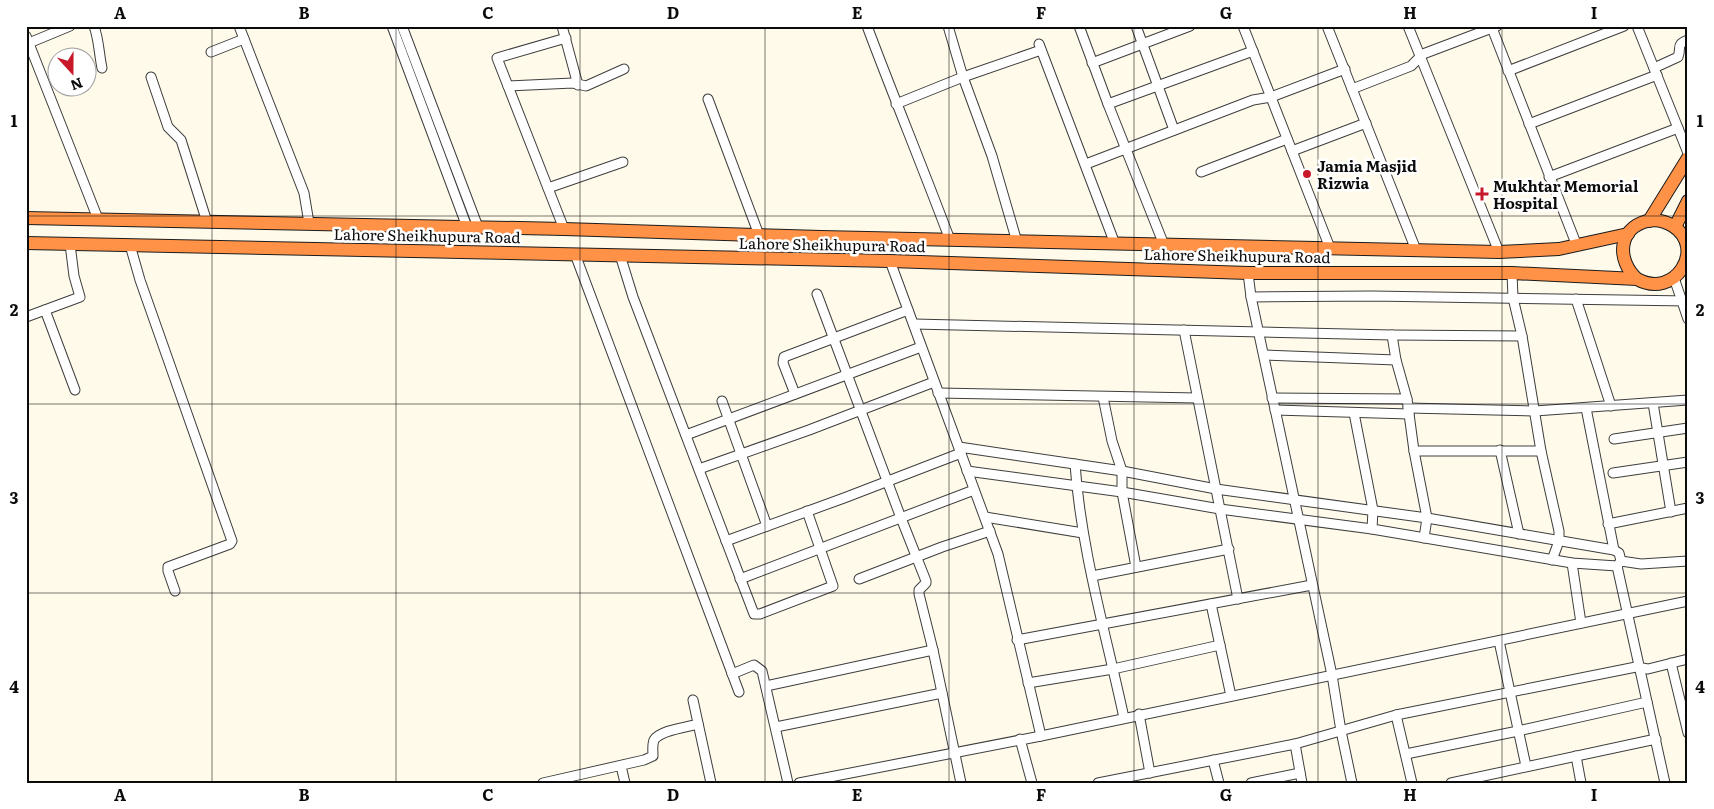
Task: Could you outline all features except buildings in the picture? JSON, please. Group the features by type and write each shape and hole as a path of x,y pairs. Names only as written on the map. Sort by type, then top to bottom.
{"highway":[{"path":"1649,221 1688,158"},
{"path":"1675,227 1688,201"},
{"name":"Lahore Sheikhupura Road","path":"26,218 309,223 1017,242 1499,252 1540,252 1577,246 1628,234"},
{"path":"1658,220 1675,227 1687,244 1685,263 1679,274 1668,282 1656,284 1637,279 1627,268 1622,253 1628,234 1641,223 1649,221 1658,220"},
{"name":"Lahore Sheikhupura Road","path":"26,242 890,261 1248,273 1512,274 1637,279"},
{"path":"1674,278 1688,278"}],"street":[{"path":"70,26 28,39 98,219"},
{"path":"94,26 102,68"},
{"path":"239,26 304,193 309,223"},
{"path":"392,26 472,227"},
{"path":"402,26 472,227"},
{"path":"562,26 578,84"},
{"path":"867,26 950,240"},
{"path":"948,26 992,156 1017,242"},
{"path":"1079,26 1164,245"},
{"path":"1136,26 1174,130"},
{"path":"1092,63 1190,26"},
{"path":"1243,26 1330,248"},
{"path":"1327,26 1416,250"},
{"path":"1408,26 1499,252"},
{"path":"1508,72 1624,26"},
{"path":"1637,26 1688,153"},
{"path":"1352,89 1410,66 1420,56 1472,31 1494,27 1508,72 1577,246"},
{"path":"564,229 497,59 498,57 566,38"},
{"path":"211,52 244,39"},
{"path":"1528,124 1656,71 1678,57 1678,47 1681,43 1688,40"},
{"path":"896,104 1040,47 1115,244"},
{"path":"1108,104 1253,51"},
{"path":"508,86 573,83 587,86 624,69"},
{"path":"1086,164 1253,100 1271,97 1344,69"},
{"path":"151,77 168,127 180,140 207,222"},
{"path":"708,100 759,235"},
{"path":"1292,152 1366,123"},
{"path":"1549,177 1678,128"},
{"path":"1200,172 1288,139"},
{"path":"548,188 623,162"},
{"path":"26,317 80,296 74,276 70,244"},
{"path":"130,245 140,280 232,541 230,544 168,567 175,591"},
{"path":"575,254 739,692"},
{"path":"620,256 634,298 740,579 753,613 756,615 832,587 833,585 807,511"},
{"path":"890,261 998,554 1040,736"},
{"path":"1248,273 1258,332 1332,675 1340,731 1352,783"},
{"path":"1512,274 1513,298 1522,336 1541,451 1557,521 1559,541 1552,560"},
{"path":"1674,278 1684,301 1688,319"},
{"path":"817,294 926,581 926,584 919,590 919,594 933,650 961,783"},
{"path":"1251,297 1372,296 1684,301"},
{"path":"1576,299 1611,406"},
{"path":"45,310 75,390"},
{"path":"795,394 783,363 783,358 908,310"},
{"path":"914,324 1392,335 1522,336"},
{"path":"1184,330 1238,600"},
{"path":"1392,335 1396,360 1408,407 1414,451 1427,518 1424,538"},
{"path":"686,435 921,346"},
{"path":"1264,355 1396,360"},
{"path":"699,470 934,382"},
{"path":"938,393 1197,398"},
{"path":"1103,397 1112,441 1122,471 1122,492 1136,568"},
{"path":"1272,398 1408,407 1535,411 1688,400"},
{"path":"722,401 767,526"},
{"path":"1653,403 1671,512"},
{"path":"1275,410 1354,413 1408,407"},
{"path":"1586,408 1614,550"},
{"path":"1354,413 1373,510 1372,529"},
{"path":"1614,439 1688,428"},
{"path":"726,540 887,482 960,450 1122,471 1216,489 1427,518 1614,550 1619,553 1627,614 1665,783"},
{"path":"1500,450 1519,534"},
{"path":"1414,451 1541,451"},
{"path":"1613,473 1688,462"},
{"path":"1075,464 1076,486 1092,576 1124,718"},
{"path":"967,471 1122,492 1220,509 1372,529 1572,563 1641,564 1688,561"},
{"path":"740,579 974,490"},
{"path":"1608,524 1688,508"},
{"path":"985,517 1084,533"},
{"path":"859,579 990,531"},
{"path":"1092,576 1228,549"},
{"path":"1572,563 1581,623"},
{"path":"1018,640 1312,585"},
{"path":"799,783 1020,738 1040,736 1139,714 1499,642 1688,601"},
{"path":"1212,604 1231,696"},
{"path":"1499,642 1526,766"},
{"path":"1028,683 1113,669 1220,645"},
{"path":"766,686 933,650"},
{"path":"1098,783 1122,780 1295,744 1396,715 1640,668 1648,669 1688,659"},
{"path":"1671,663 1688,733"},
{"path":"732,674 754,665 762,671 788,783"},
{"path":"776,727 942,693"},
{"path":"693,700 711,783"},
{"path":"1406,754 1646,702"},
{"path":"1139,714 1150,773"},
{"path":"1396,715 1412,783"},
{"path":"544,783 650,758 654,742 662,734 698,724"},
{"path":"1020,738 1032,783"},
{"path":"1451,783 1485,779 1526,766 1656,739"},
{"path":"1295,744 1302,783"},
{"path":"1576,756 1581,783"},
{"path":"1213,760 1219,783"},
{"path":"621,766 625,783"},
{"path":"1251,783 1300,773"}],"place":[{"name":"Jamia Masjid Rizwia","path":"1307,174"},
{"name":"Mukhtar Memorial Hospital","path":"1482,194"}]}
